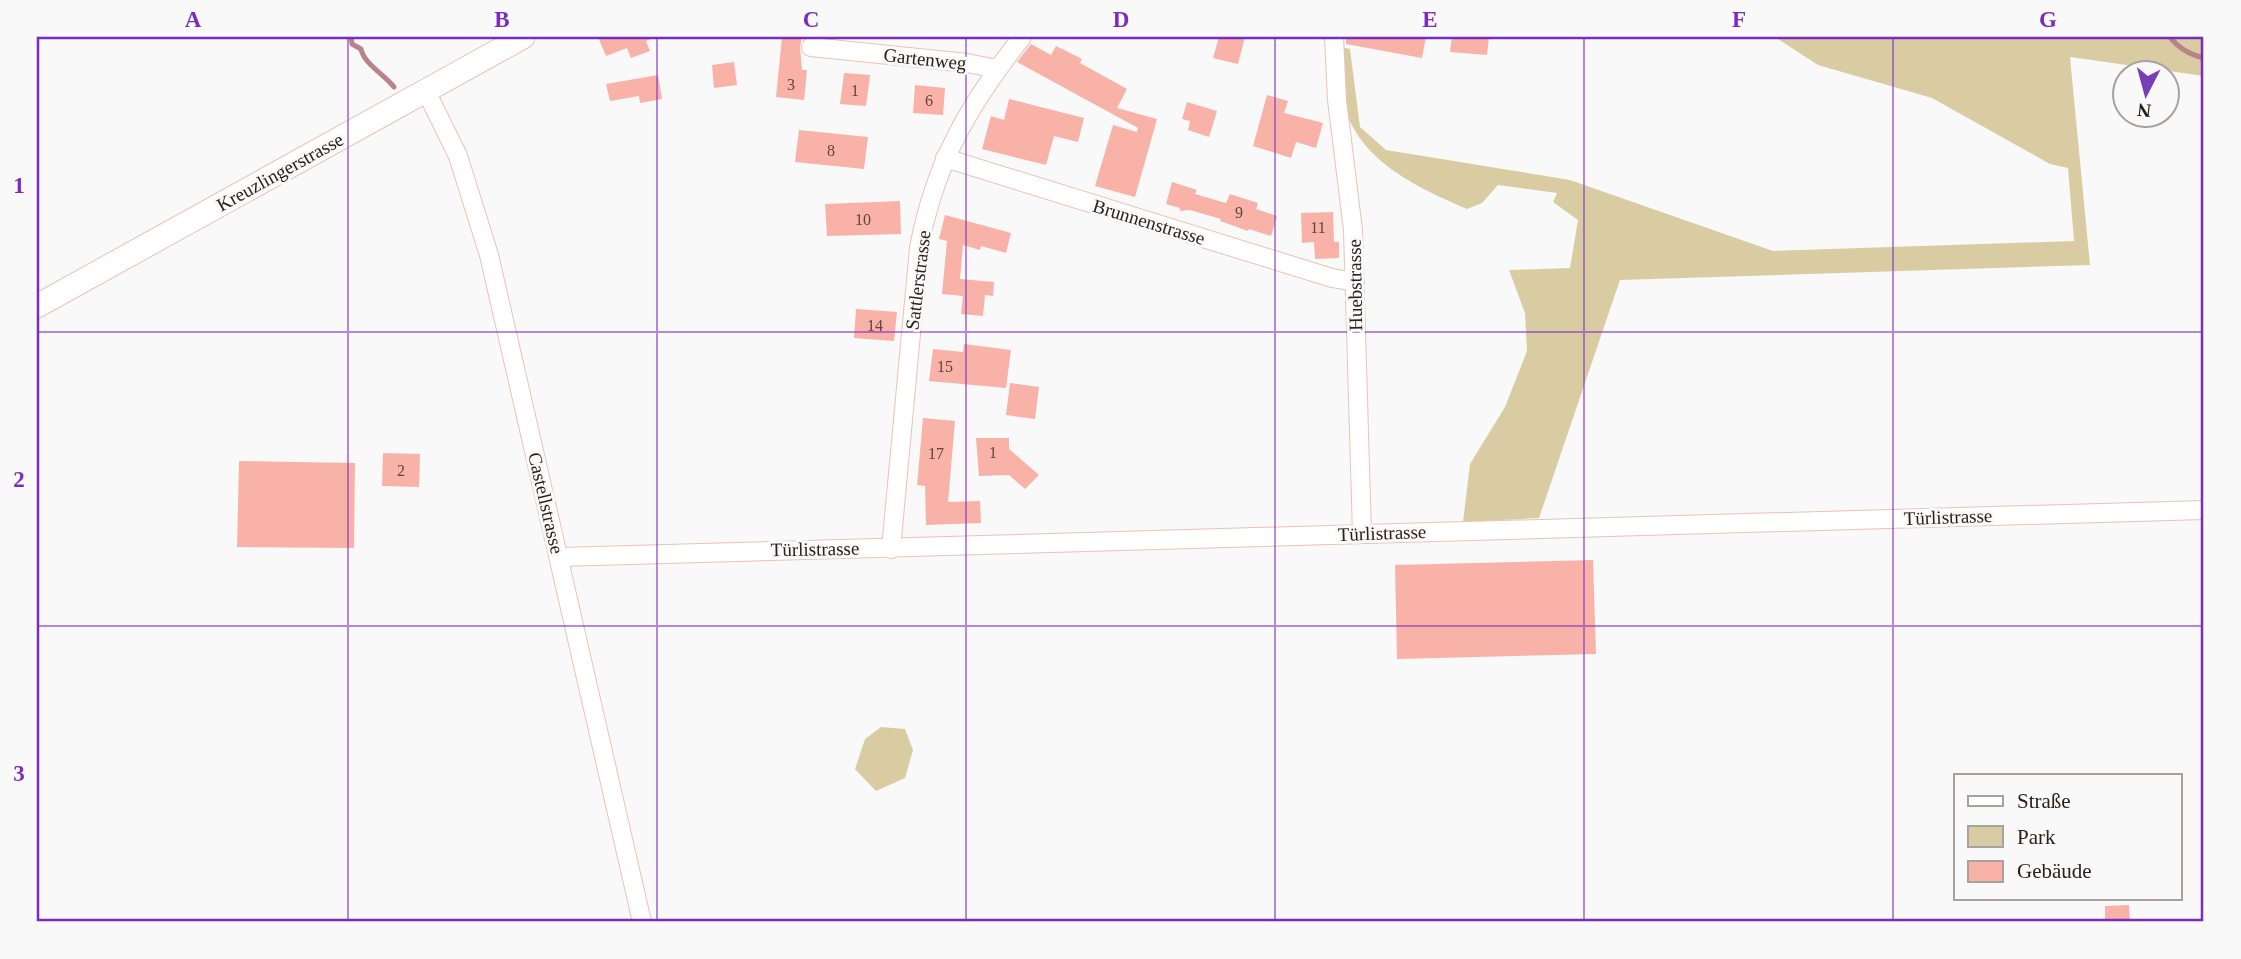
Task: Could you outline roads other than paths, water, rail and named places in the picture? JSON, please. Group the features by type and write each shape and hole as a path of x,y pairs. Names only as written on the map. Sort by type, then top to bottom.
{"main road":[{"name":"Kreuzlingerstrasse","path":"37,306 523,37"}],"street":[{"name":"Sattlerstrasse","path":"891,549 919,248 929,203 944,159 973,105 1022,37"},
{"name":"Huebstrasse","path":"1334,37 1337,100 1353,230 1362,534"},
{"name":"Gartenweg","path":"811,47 967,63 997,69"},
{"name":"Castellstrasse","path":"426,92 458,156 489,255 642,922"},
{"name":"Brunnenstrasse","path":"944,159 1319,274 1354,282"},
{"name":"Türlistrasse","path":"559,557 2204,510"}],"waterway":[{"path":"351,37 352,44 361,49 370,64 394,87"},
{"path":"2170,37 2185,50 2204,58"}]}
